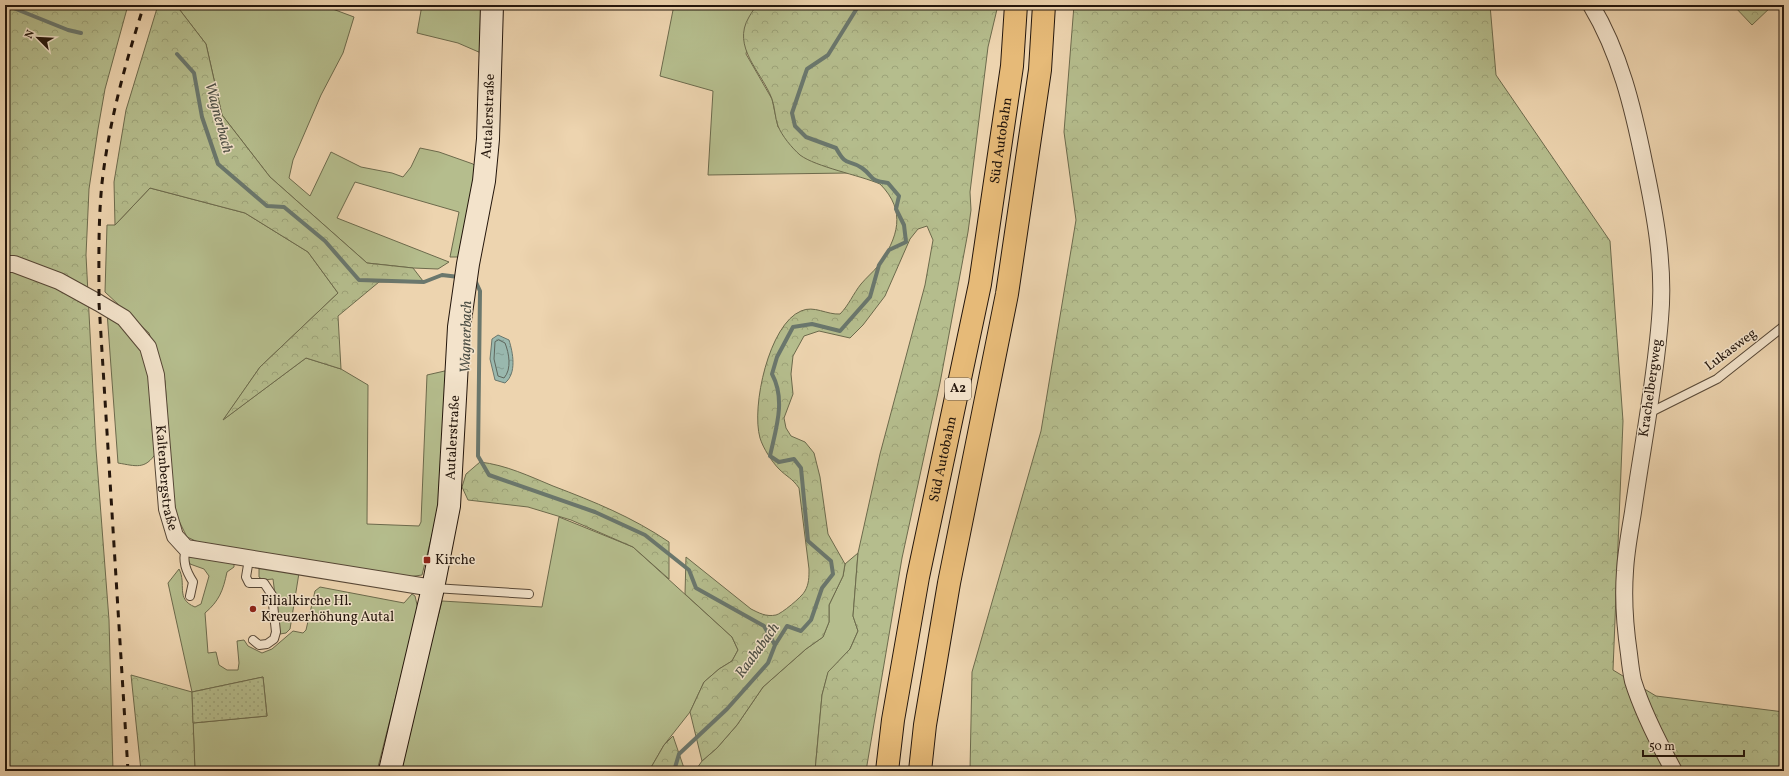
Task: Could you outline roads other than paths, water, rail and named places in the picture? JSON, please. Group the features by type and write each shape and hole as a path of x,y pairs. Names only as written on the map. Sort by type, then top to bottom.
{"highway":[{"name":"Süd Autobahn","path":"887,771 893,720 918,577 980,284 1012,66 1016,5"},
{"name":"Süd Autobahn","path":"920,771 925,725 949,583 1007,294 1040,70 1044,5"}],"main road":[{"name":"Autalerstraße","path":"390,771 433,588 449,506 454,396 463,289 484,181 488,139 492,5"}],"street":[{"name":"Krachelbergweg","path":"1592,5 1605,27 1617,57 1639,139 1654,212 1662,288 1660,320 1649,413 1625,571 1626,630 1633,679 1642,708 1647,722 1674,771"},
{"name":"Kaltenbergstraße","path":"5,264 14,264 59,281 99,303 124,318 148,347 156,375 166,509 175,536 186,548 433,588"}],"lane":[{"name":"Lukasweg","path":"1649,413 1717,379 1784,326"},
{"path":"186,548 183,557 187,573 193,582 190,596"},
{"path":"249,559 246,577 249,583 264,583 272,595 276,632 274,639 267,644 259,645 253,640"},
{"path":"433,588 529,594"}],"water":[{"path":"498,335 509,340 513,357 513,368 509,379 505,383 495,380 490,359 492,339"}],"waterway":[{"name":"Wagnerbach","path":"6,5 68,30 81,33"},
{"name":"Raababach","path":"674,771 679,754 727,709 768,663 775,645 787,626 801,631 811,620 822,588 833,574 831,561 808,541 801,468 794,459 779,462 770,456 777,425 779,404 776,384 772,374 777,357 793,327 812,324 840,331 870,297 879,265 889,250 906,242 904,225 896,209 899,196 888,183 874,180 862,168 845,160 836,148 806,137 795,126 792,113 807,69 828,55 859,5"},
{"name":"Wagnerbach","path":"177,54 194,73 202,117 218,164 267,206 284,207 325,241 359,280 424,282 442,275 459,277"},
{"name":"Wagnerbach","path":"475,280 480,291 478,456 489,475 595,512 645,535 689,570 696,588 764,626 775,645"}],"railway":[{"path":"128,771 99,303 99,228 102,183 113,115 130,49 144,5"}],"place":[{"name":"Kirche","path":"427,560"},
{"name":"Filialkirche Hl. Kreuzerhöhung Autal","path":"253,609"}]}
